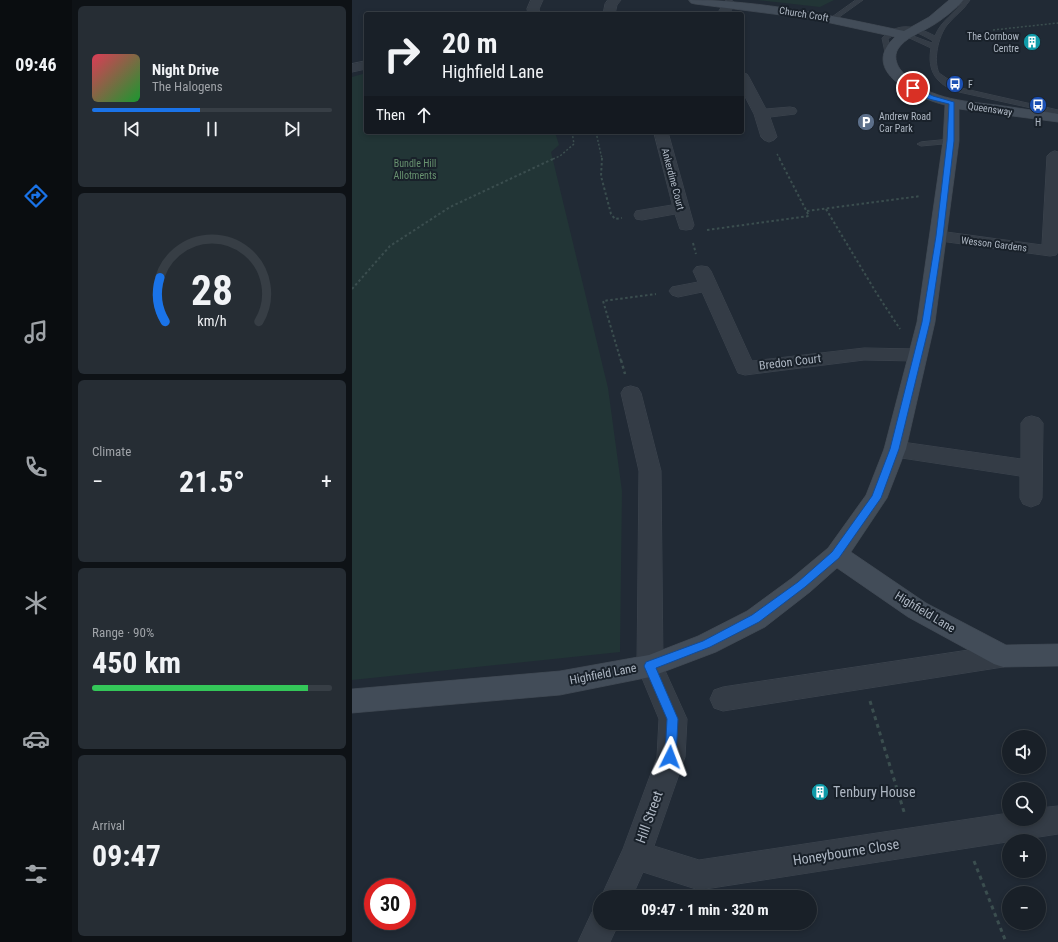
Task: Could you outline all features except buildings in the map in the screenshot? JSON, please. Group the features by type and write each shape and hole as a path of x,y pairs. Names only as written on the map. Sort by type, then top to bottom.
{"street":[{"path":"534,12 533,9 537,0"},
{"path":"609,12 611,4 615,0"},
{"name":"Church Croft","path":"695,0 726,9 812,15 891,32 911,32"},
{"path":"888,56 895,44 911,32 932,21 957,0"},
{"name":"Church Croft","path":"837,20 865,32 888,56"},
{"name":"Queensway","path":"888,56 889,63 899,78 913,88 931,97 952,103 1058,118"},
{"path":"352,68 364,65"},
{"path":"744,81 761,114 769,137"},
{"path":"836,555 876,498 895,449 926,322 939,236 950,141 952,103"},
{"path":"761,114 790,111"},
{"name":"Ankerdine Court","path":"662,134 687,229"},
{"name":"Wesson Gardens","path":"939,236 1054,244 1055,167"},
{"path":"642,215 681,208"},
{"path":"678,291 706,278"},
{"name":"Bredon Court","path":"706,278 745,368 864,354 917,355"},
{"path":"631,393 650,471 650,666"},
{"path":"1031,498 1030,469 1032,423"},
{"path":"895,449 1030,469"},
{"name":"Highfield Lane","path":"352,701 560,682 650,666 706,644 756,619 836,555 917,610 1003,656 1058,655"},
{"path":"723,699 1003,656"},
{"name":"Hill Street","path":"619,890 636,856 670,757 673,719 650,666"},
{"name":"Honeybourne Close","path":"636,856 699,874 1058,820"},
{"path":"594,942 600,930"}],"lane":[{"path":"837,20 860,0"},
{"path":"967,0 963,8 942,26 936,44 933,62 936,73 959,90 1058,112"},
{"path":"888,56 885,38 891,32"},
{"path":"911,32 924,41 936,44"},
{"path":"911,32 936,44"},
{"path":"952,103 962,94 959,90"},
{"path":"920,144 950,141"}],"path":[{"path":"993,30 1058,22"},
{"path":"352,289 390,246 450,207 560,156 574,144 572,134"},
{"path":"596,134 602,159 601,176 611,214 615,219 642,215"},
{"path":"706,278 687,229 809,216 769,137"},
{"path":"807,211 944,193"},
{"path":"826,209 876,294 917,355"},
{"path":"631,393 604,301 678,291"},
{"path":"862,678 914,842"},
{"path":"964,834 1006,942"}],"green space":[{"path":"757,0 834,0 820,7"},
{"name":"Bundle Hill Allotments","path":"364,74 364,134 556,134 559,145 551,152 608,388 622,491 620,652 352,680 352,77"}],"place":[{"name":"The Cornbow Centre","path":"1032,42"},
{"name":"F","path":"955,84"},
{"name":"H","path":"1038,105"},
{"name":"Andrew Road Car Park","path":"866,122"},
{"name":"Tenbury House","path":"820,792"}],"route":[{"path":"670,757 673,719 650,666 706,644 756,619 836,555 876,498 895,449 926,322 939,236 950,141 952,103 931,97 913,88"}]}
